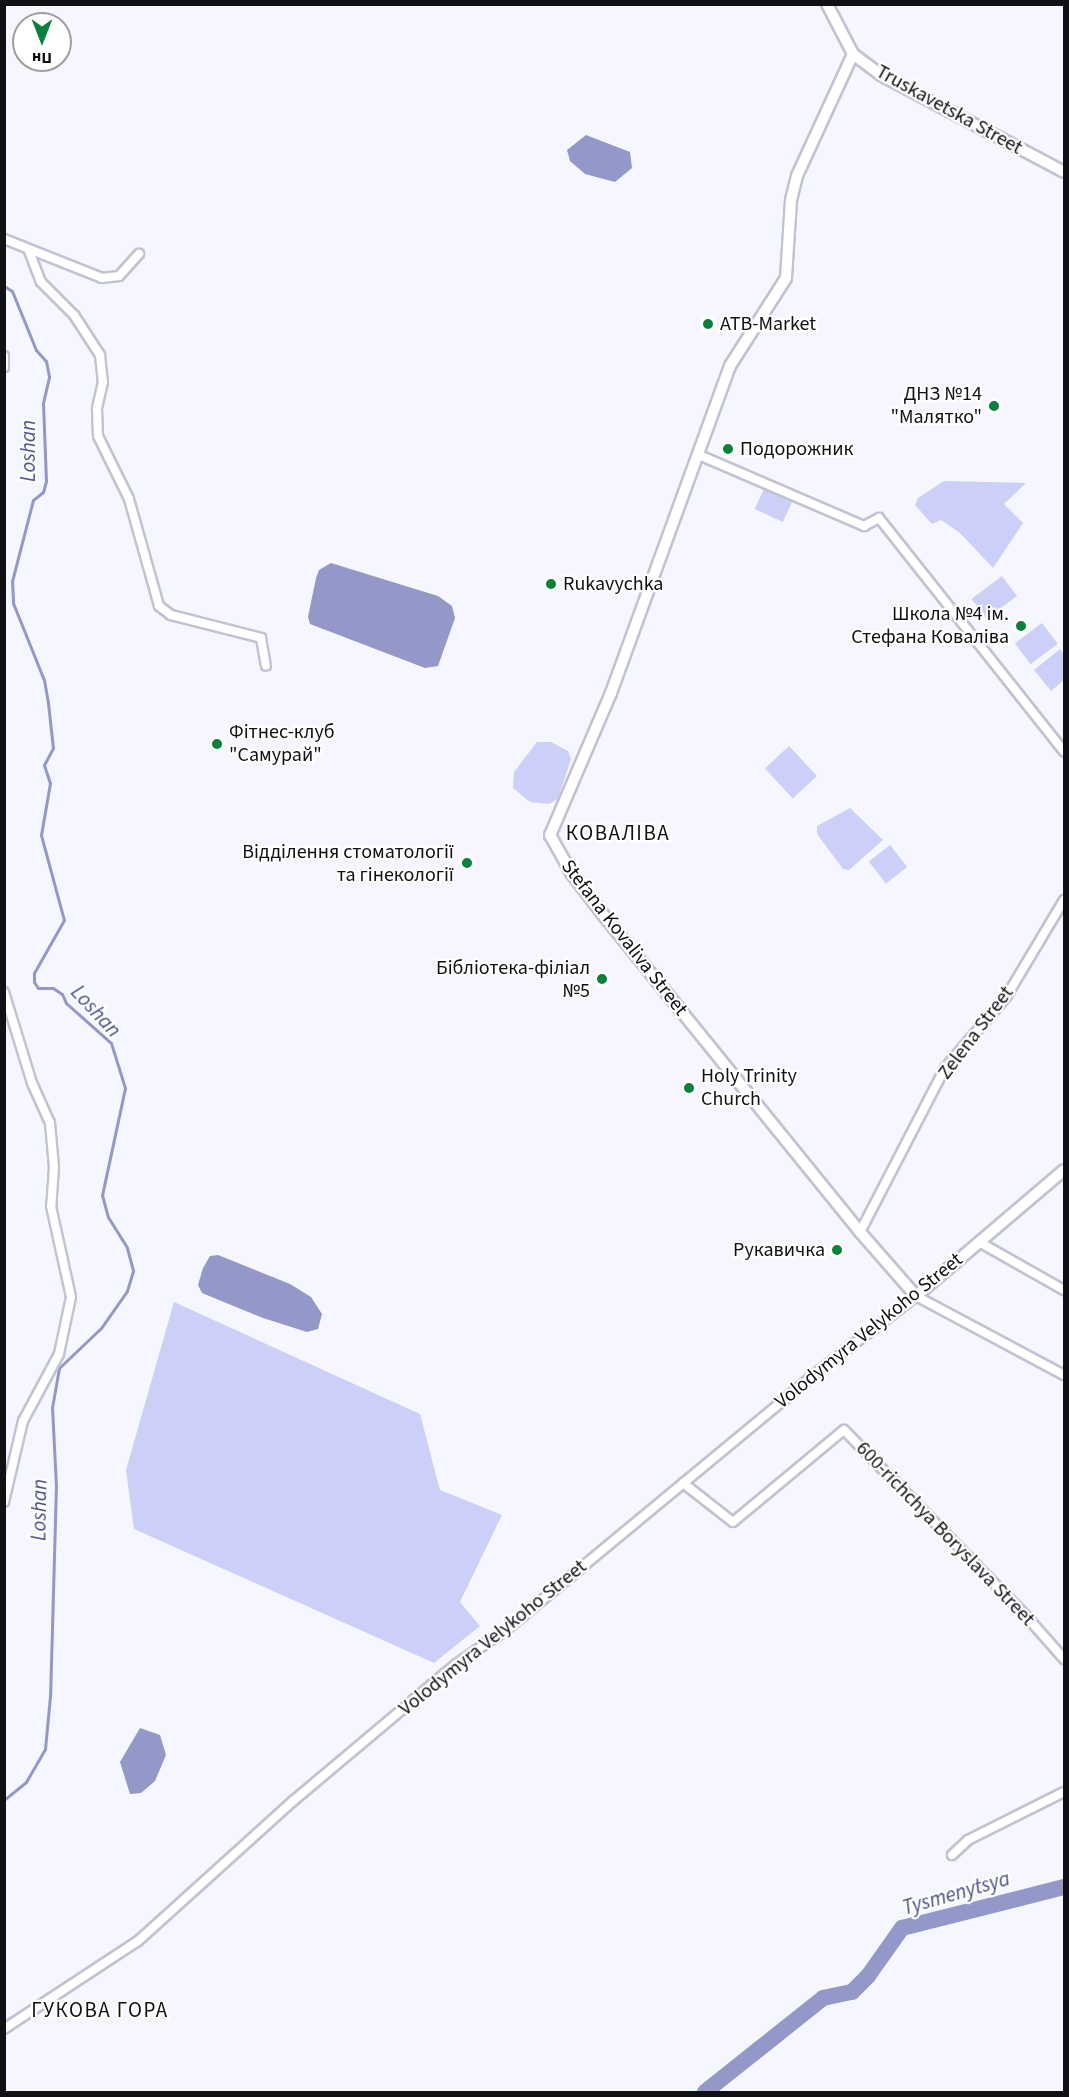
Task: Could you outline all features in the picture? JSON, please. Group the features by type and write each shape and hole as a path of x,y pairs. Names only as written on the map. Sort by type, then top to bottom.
{"street":[{"name":"Truskavetska Street","path":"827,4 854,54 923,99 1065,172"},
{"name":"Stefana Kovaliva Street","path":"854,54 797,176 791,200 786,278 730,366 611,693 550,835 591,900 860,1232 916,1296"},
{"path":"4,239 29,251 110,279 120,276 139,254"},
{"path":"29,251 41,282 74,315 100,355 104,382 97,408 98,436 129,500 159,606 171,615 261,638 266,666"},
{"path":"4,356 4,367"},
{"path":"699,455 864,526 879,518 1065,751"},
{"name":"Zelena Street","path":"860,1232 945,1068 1006,997 1065,900"},
{"path":"4,992 32,1083 50,1123 54,1167 51,1206 71,1297 59,1354 23,1422 4,1502"},
{"name":"Volodymyra Velykoho Street","path":"4,2030 138,1941 308,1788 682,1483 916,1296 1065,1170"},
{"name":"Volodymyra Velykoho Street","path":"979,1242 1065,1290"},
{"path":"916,1296 1065,1375"},
{"name":"600-richchya Boryslava Street","path":"682,1483 733,1522 844,1430 1020,1609 1065,1659"},
{"path":"952,1855 968,1840 1065,1792"}],"shaded area":[{"path":"586,135 630,152 632,168 615,182 585,174 570,161 567,150"},
{"path":"944,481 1026,483 1004,504 1023,523 993,568 960,533 941,520 932,524 915,505 918,498"},
{"path":"764,489 792,502 783,522 755,509"},
{"path":"331,563 438,596 452,606 455,618 438,666 425,668 310,624 308,617 316,578 319,570"},
{"path":"1002,576 1017,596 987,619 972,599"},
{"path":"1042,623 1058,644 1030,664 1015,643"},
{"path":"1060,649 1064,654 1064,680 1051,691 1034,670"},
{"path":"537,742 551,742 568,751 571,759 558,799 549,804 530,802 513,788 514,772"},
{"path":"789,746 817,776 793,798 765,769"},
{"path":"850,808 883,840 849,870 843,869 817,834 817,826"},
{"path":"890,845 907,867 886,884 869,862"},
{"path":"218,1255 290,1284 311,1297 322,1314 318,1329 307,1332 263,1318 202,1293 198,1285 203,1268 210,1256"},
{"path":"174,1302 420,1414 440,1490 502,1515 460,1602 480,1626 434,1663 134,1529 126,1470"},
{"path":"140,1728 160,1735 166,1755 155,1781 141,1793 130,1794 120,1762"}],"waterway":[{"name":"Loshan","path":"4,286 12,291 36,350 46,361 49,377 43,403 46,481 43,492 33,500 12,581 13,603 44,680 48,703 53,748 44,765 50,783 41,835 64,920 34,973 34,982 38,988 53,988 62,994 66,1003 111,1043 125,1088 102,1195 108,1217 127,1248 133,1271 127,1291 101,1328 59,1368 52,1407 56,1485 50,1696 45,1749 26,1782 4,1800"},
{"name":"Tysmenytsya","path":"705,2092 823,1998 852,1992 868,1976 902,1928 1064,1887"}],"place":[{"name":"ATB-Market","path":"708,324"},
{"name":"ДНЗ №14 \"Малятко\"","path":"994,406"},
{"name":"Подорожник","path":"728,449"},
{"name":"Rukavychka","path":"551,584"},
{"name":"Школа №4 ім. Стефана Коваліва","path":"1021,626"},
{"name":"Фітнес-клуб \"Самурай\"","path":"217,744"},
{"name":"Відділення стоматології та гінекології","path":"467,863"},
{"name":"Бібліотека-філіал №5","path":"602,979"},
{"name":"Holy Trinity Church","path":"689,1088"},
{"name":"Рукавичка","path":"837,1250"}],"district":[{"name":"КОВАЛІВА","path":"618,833"},
{"name":"ГУКОВА ГОРА","path":"100,2010"}]}
